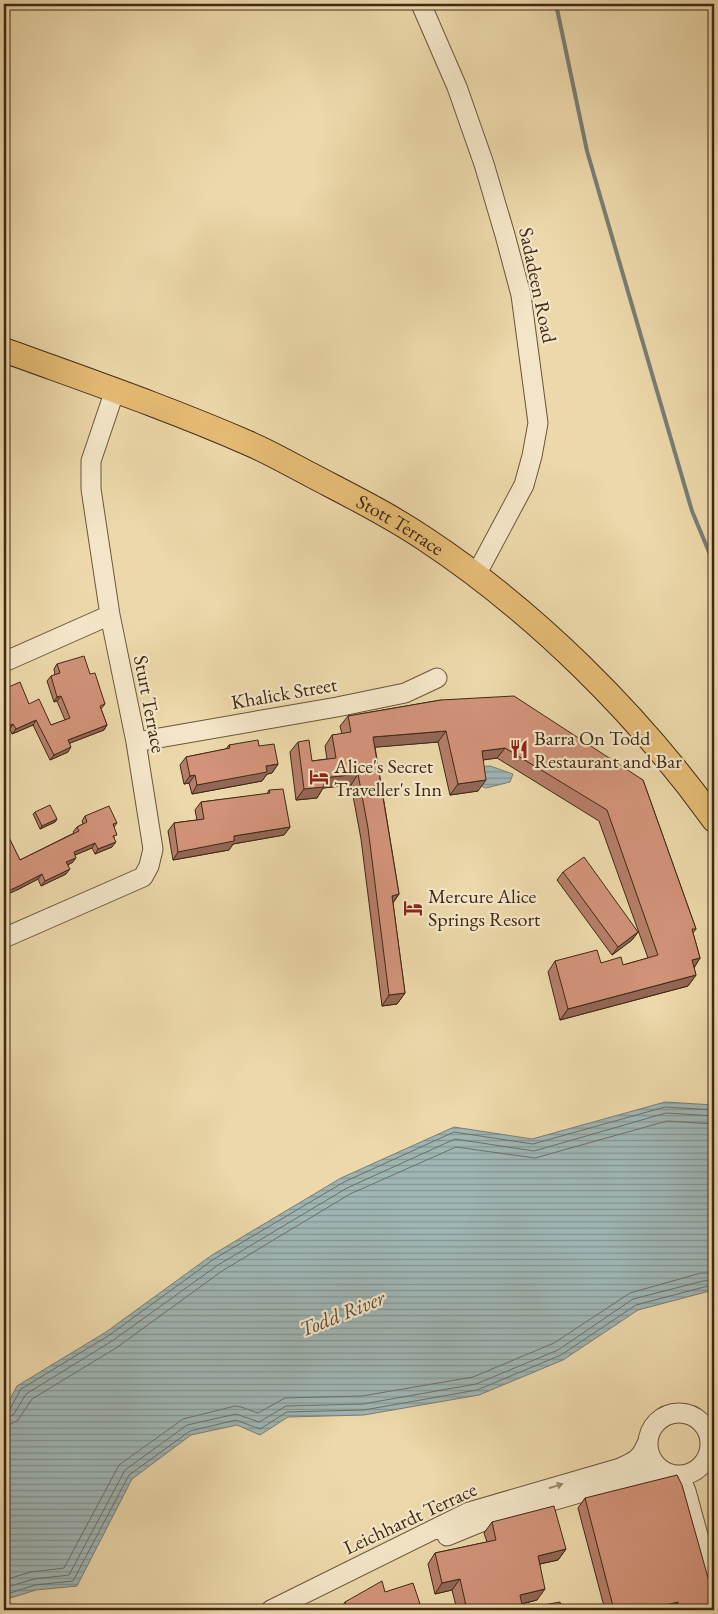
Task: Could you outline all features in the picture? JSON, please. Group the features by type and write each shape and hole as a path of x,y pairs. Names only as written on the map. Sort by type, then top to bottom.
{"main road":[{"name":"Stott Terrace","path":"4,350 115,390 251,444 345,492 425,538 476,575 579,664 668,760 714,820"}],"street":[{"name":"Sadadeen Road","path":"421,4 457,87 482,158 505,235 521,295 538,422 532,456 524,485 476,575"},
{"name":"Sturt Terrace","path":"4,938 143,876 149,866 153,849 136,742 110,615 91,489 92,461 115,390"},
{"path":"4,662 110,615"},
{"name":"Khalick Street","path":"136,742 337,707 405,693 437,678"},
{"path":"706,1460 683,1475 672,1474 662,1470 651,1456 648,1440 650,1433 660,1420 676,1414 694,1417 710,1430 710,1444 698,1494 714,1554"},
{"name":"Leichhardt Terrace","path":"271,1610 469,1512 634,1463 640,1457 648,1440"},
{"name":"Leichhardt Terrace","path":"299,1610 460,1530 480,1522 645,1474 672,1474"},
{"path":"672,1474 682,1482 686,1492 714,1594"}],"water":[{"path":"490,766 513,774 510,782 486,788 477,784 475,767"},
{"name":"Todd River","path":"665,1102 714,1105 714,1291 638,1310 563,1360 479,1395 364,1415 288,1417 260,1435 237,1425 191,1435 132,1479 77,1586 36,1590 4,1600 4,1410 17,1386 106,1332 212,1255 341,1178 454,1127 532,1139"}],"building":[{"path":"84,656 90,674 95,673 105,704 100,706 107,725 68,740 71,747 54,755 36,720 16,729 13,724 4,728 4,689 20,682 29,704 39,699 51,725 70,718 61,696 57,697 51,676 60,673 57,664"},
{"path":"514,696 643,780 696,929 692,929 700,958 692,960 696,975 568,1009 555,961 597,950 601,963 621,957 623,965 658,955 607,810 505,748 482,751 486,780 458,784 446,731 373,737 399,894 392,896 405,993 389,995 368,828 358,774 323,778 324,787 304,789 298,742 309,740 312,761 336,758 332,735 351,732 348,716 441,700"},
{"path":"258,740 259,746 274,744 278,764 266,766 267,772 197,785 195,775 190,776 186,757 230,748 229,745"},
{"path":"283,789 290,827 234,836 234,841 178,852 174,823 204,819 201,802 270,793 269,790"},
{"path":"50,805 57,819 42,826 35,812"},
{"path":"109,806 117,823 113,824 117,835 113,836 116,842 98,849 95,843 74,852 76,858 66,862 70,869 45,881 42,874 4,893 4,827 20,860 79,831 77,827 87,822 85,816"},
{"path":"584,857 638,932 618,947 563,872"},
{"path":"677,1475 682,1485 714,1599 714,1610 679,1610 678,1602 646,1610 614,1610 585,1498"},
{"path":"554,1506 566,1549 538,1556 545,1589 520,1595 523,1610 467,1610 460,1579 442,1583 435,1553 496,1540 492,1522"},
{"path":"382,1581 385,1592 413,1583 422,1610 348,1610 345,1602"},
{"path":"560,1602 562,1610 539,1610 538,1606"}],"waterway":[{"path":"556,4 587,151 692,511 714,564"}],"place":[{"name":"Barra On Todd Restaurant and Bar","path":"519,749"},
{"name":"Alice's Secret Traveller's Inn","path":"319,777"},
{"name":"Mercure Alice Springs Resort","path":"413,908"}]}
